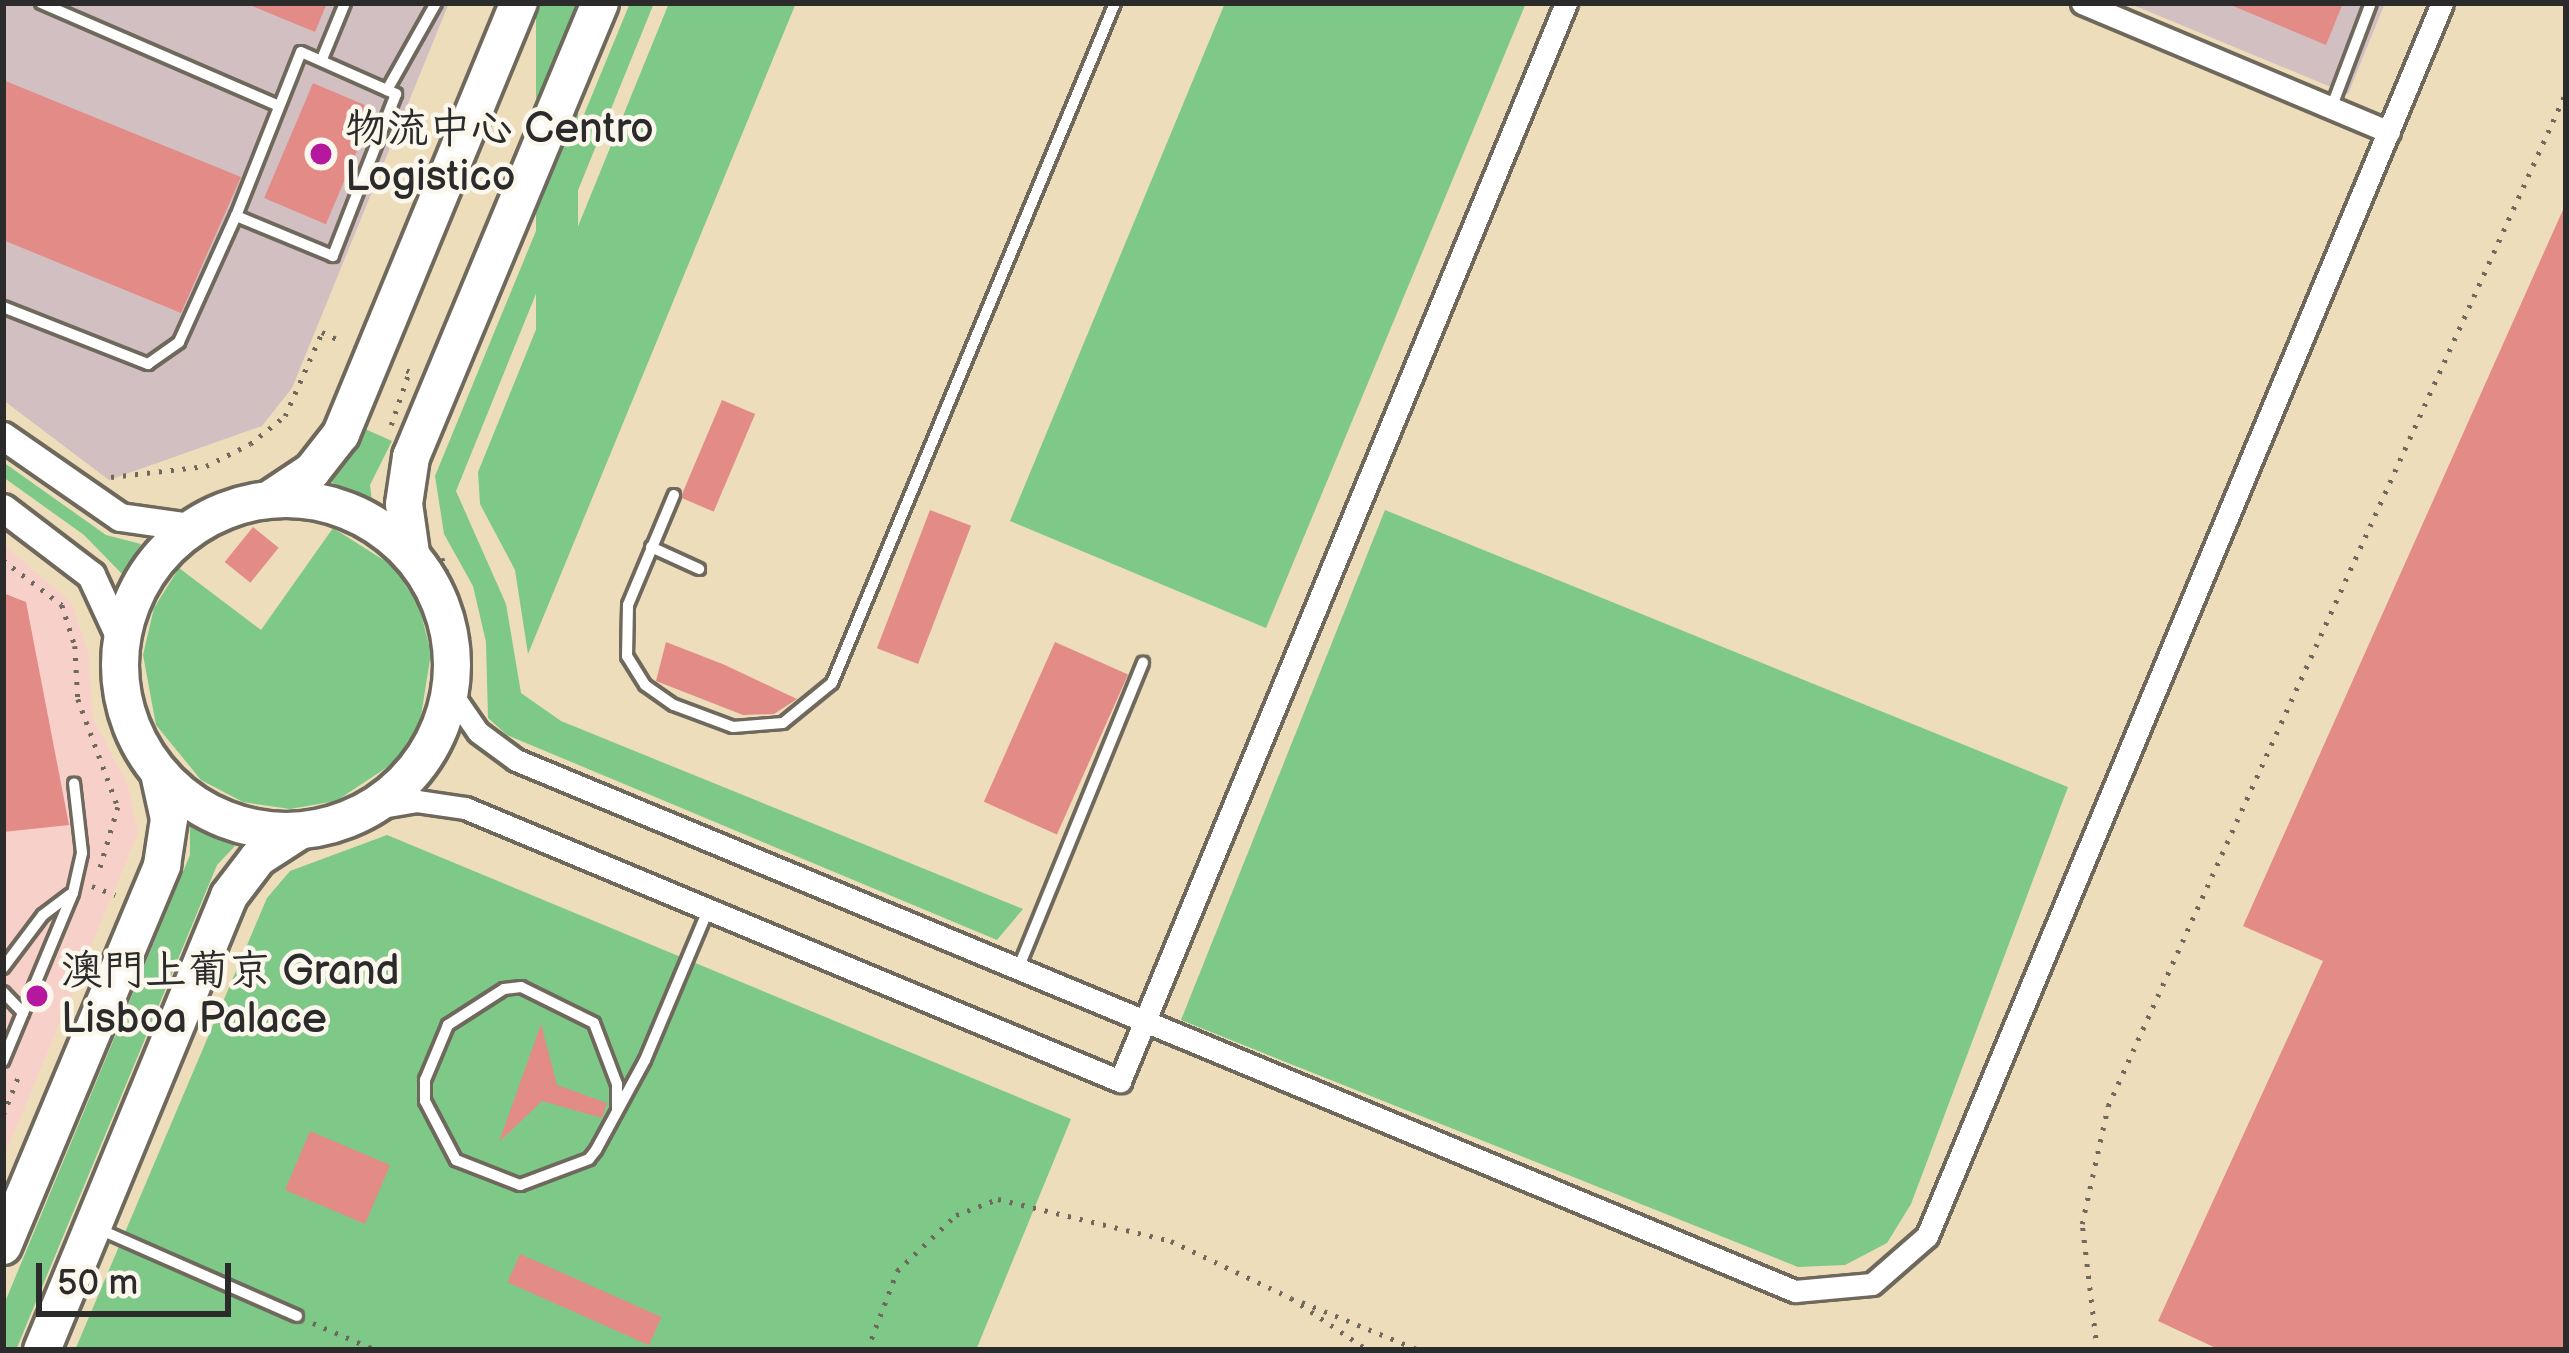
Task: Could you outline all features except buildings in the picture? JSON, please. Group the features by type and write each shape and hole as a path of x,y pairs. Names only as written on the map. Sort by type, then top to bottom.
{"main road":[{"path":"3,1246 162,866 169,819 159,773 134,733 121,687 121,640 133,596 156,558 189,527 273,497 312,472 340,434 519,3"},
{"path":"42,1350 230,896 258,858 298,832 370,809 424,760 451,693 446,619 411,554 404,504 411,457 600,3"},
{"path":"273,497 323,502 371,521 411,554"},
{"path":"159,773 222,819 298,832"}],"street":[{"path":"370,809 418,801 465,808 1120,1081 1566,3"},
{"path":"2082,3 2389,132"},
{"path":"451,693 478,732 516,760 1795,1291 1837,1293 1903,1264 1927,1236 2442,3"},
{"path":"3,436 120,517 189,527"},
{"path":"3,508 91,575 121,640"}],"lane":[{"path":"41,3 278,106"},
{"path":"322,59 344,3"},
{"path":"387,89 436,3"},
{"path":"674,495 624,622 627,656 645,685 674,705 751,730 783,723 818,700 1115,3"},
{"path":"2332,106 2371,3"},
{"path":"3,307 148,364 179,342 236,216 301,52 396,94 333,256 236,216"},
{"path":"651,547 699,569"},
{"path":"1018,969 1144,662"},
{"path":"3,1061 73,893 82,853 74,783"},
{"path":"3,968 43,915 73,893"},
{"path":"616,1111 617,1084 594,1023 521,987 503,989 448,1024 425,1080 424,1101 448,1153 520,1185 589,1159 616,1111 708,910"},
{"path":"3,992 23,1013"},
{"path":"93,1226 297,1316"}],"path":[{"path":"2097,1350 2082,1223 2108,1106 2566,92"},
{"path":"867,1350 897,1271 956,1215 998,1199 1171,1241 1291,1298 1419,1350"},
{"path":"1291,1298 1369,1350"},
{"path":"297,1316 376,1350"}],"shaded area":[{"name":"物流中心 Centro Logistico","path":"3,3 449,3 292,388 262,426 109,480 3,400"},
{"path":"2128,3 2385,3 2348,94"},
{"name":"澳門上葡京 Grand Lisboa Palace","path":"3,544 71,602 88,652 93,718 128,786 138,833 3,1160"}],"green space":[{"path":"536,3 578,3 578,371 536,371"},
{"path":"630,3 654,3 456,491 506,604 521,693 561,721 1023,909 997,940 507,735 488,718 486,642 473,586 444,534 435,476"},
{"path":"669,3 796,3 528,654 515,570 480,504 478,472"},
{"path":"1225,3 1526,3 1266,628 1010,521"},
{"path":"356,425 392,441 370,485 372,502 321,477"},
{"path":"3,462 106,535 141,544 123,575 84,535 3,477"},
{"path":"1385,510 2068,787 1911,1204 1887,1243 1845,1265 1798,1267 1181,1020"},
{"path":"333,528 393,566 419,606 431,653 420,722 395,762 336,801 290,809 243,802 201,780 156,725 143,655 154,608 179,568 261,630"},
{"path":"190,826 235,846 217,865 16,1350 3,1350 3,1307 190,855"},
{"path":"387,835 1071,1119 976,1350 75,1350 267,898 290,871"}],"place":[{"name":"物流中心 Centro Logistico","path":"321,154"},
{"name":"澳門上葡京 Grand Lisboa Palace","path":"37,996"}]}
